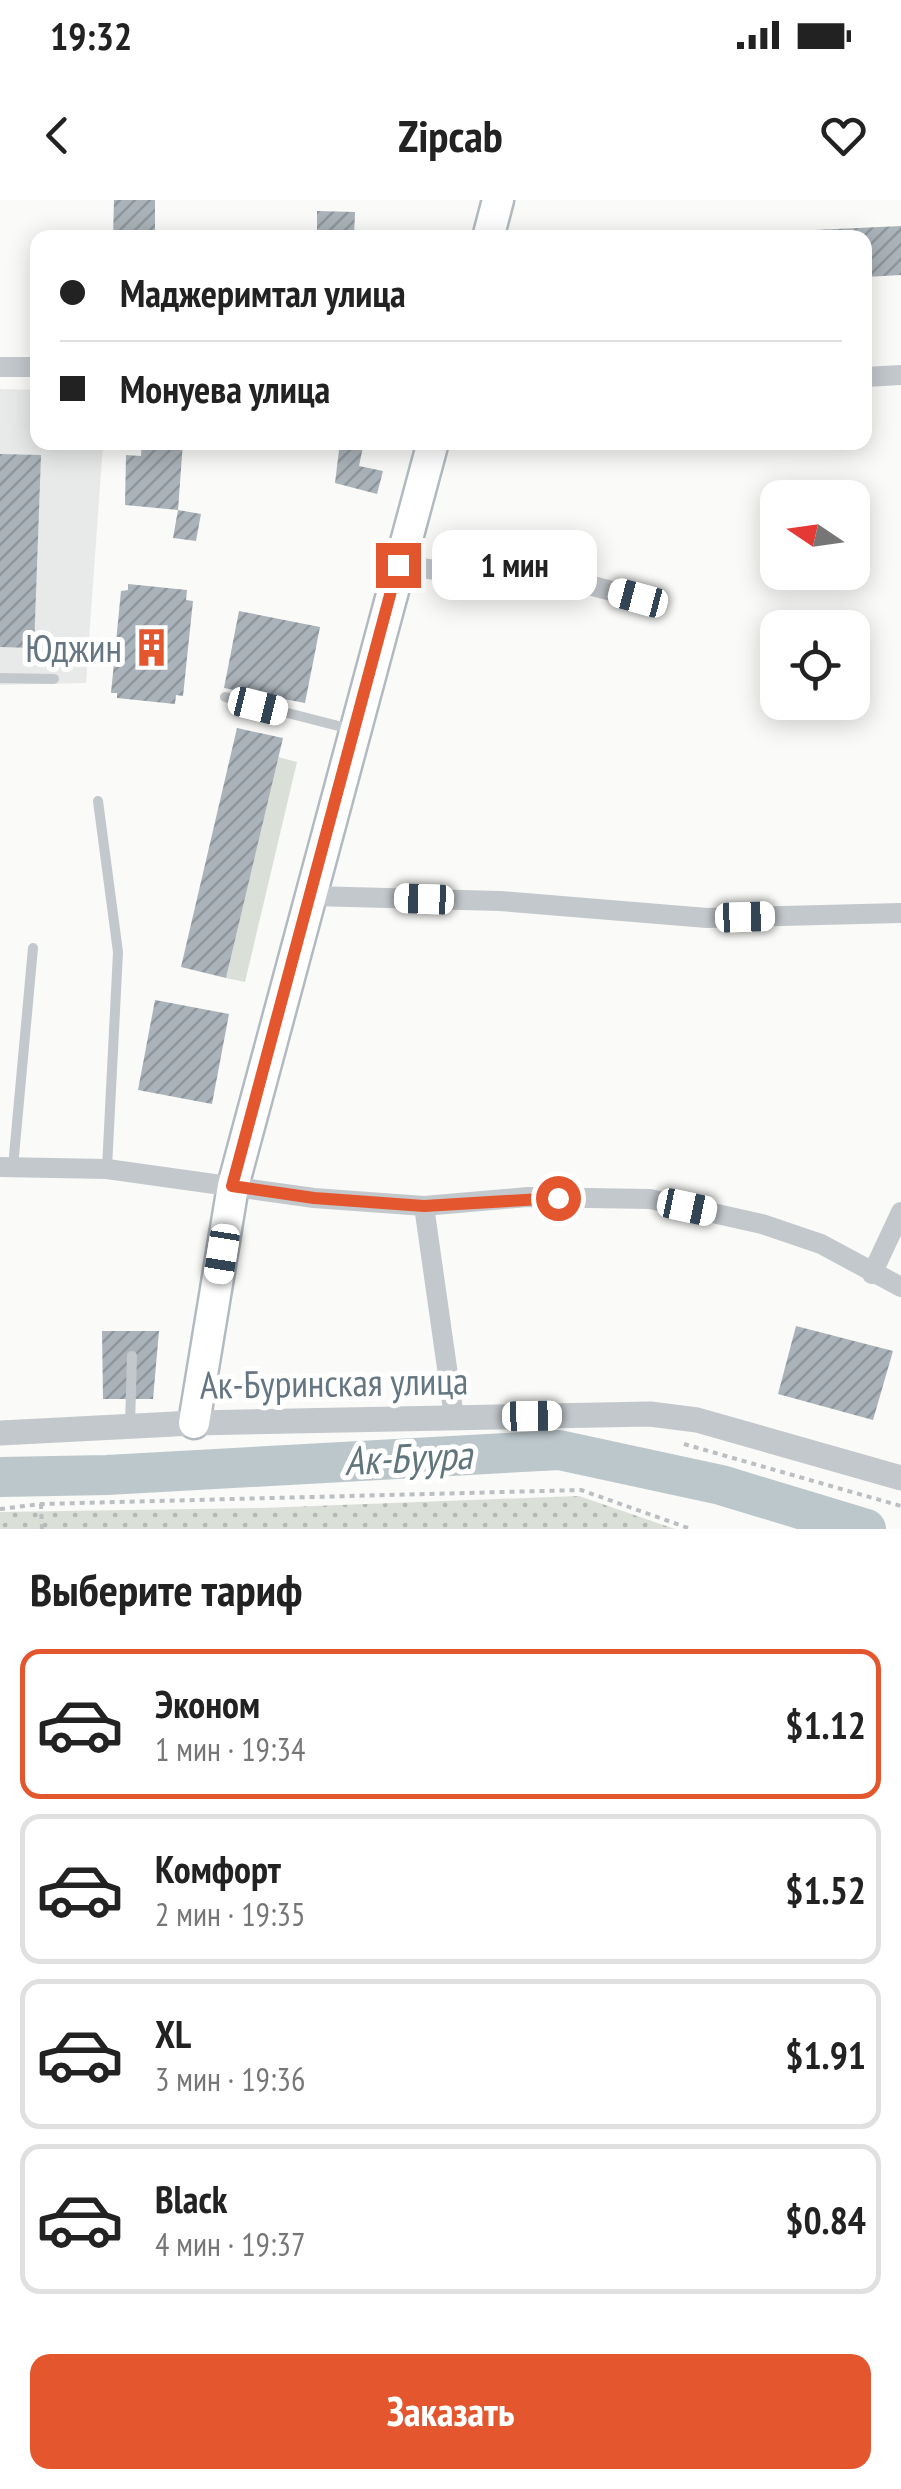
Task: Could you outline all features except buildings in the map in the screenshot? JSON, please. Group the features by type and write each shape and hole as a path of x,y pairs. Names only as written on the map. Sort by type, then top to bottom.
{"main road":[{"path":"490,230 498,200"},
{"path":"194,1423 232,1186 431,450"}],"street":[{"path":"0,367 30,367"},
{"path":"872,377 901,375"},
{"path":"398,565 489,578 534,570 638,598"},
{"path":"312,896 500,901 707,918 901,913"},
{"path":"7,1167 107,1169 314,1198 424,1206 528,1197 650,1199 762,1224 820,1244 901,1286"},
{"path":"424,1206 454,1417"},
{"path":"872,1274 901,1212"},
{"name":"Ак-Буринская улица","path":"0,1433 194,1423 650,1414 697,1420 901,1478"}],"lane":[{"path":"0,678 54,679"},
{"path":"226,697 355,730"},
{"path":"98,801 118,952 107,1169"},
{"path":"7,1167 33,948"},
{"path":"130,1426 132,1356"}],"path":[{"path":"678,1442 901,1506"},
{"path":"0,1509 41,1504 581,1490 691,1529"},
{"path":"41,1504 42,1529"}],"shaded area":[{"path":"0,389 30,390 30,450 103,450 86,683 0,685"},
{"path":"278,757 297,762 245,982 226,978"},
{"path":"579,1496 675,1529 0,1529 0,1512 262,1508"}],"waterway":[{"name":"Ак-Буура","path":"0,1477 107,1475 559,1450 721,1485 866,1529"}],"place":[{"name":"Юджин","path":"152,647"}],"route":[{"path":"398,565 232,1186 314,1198 424,1206 558,1198"}]}
